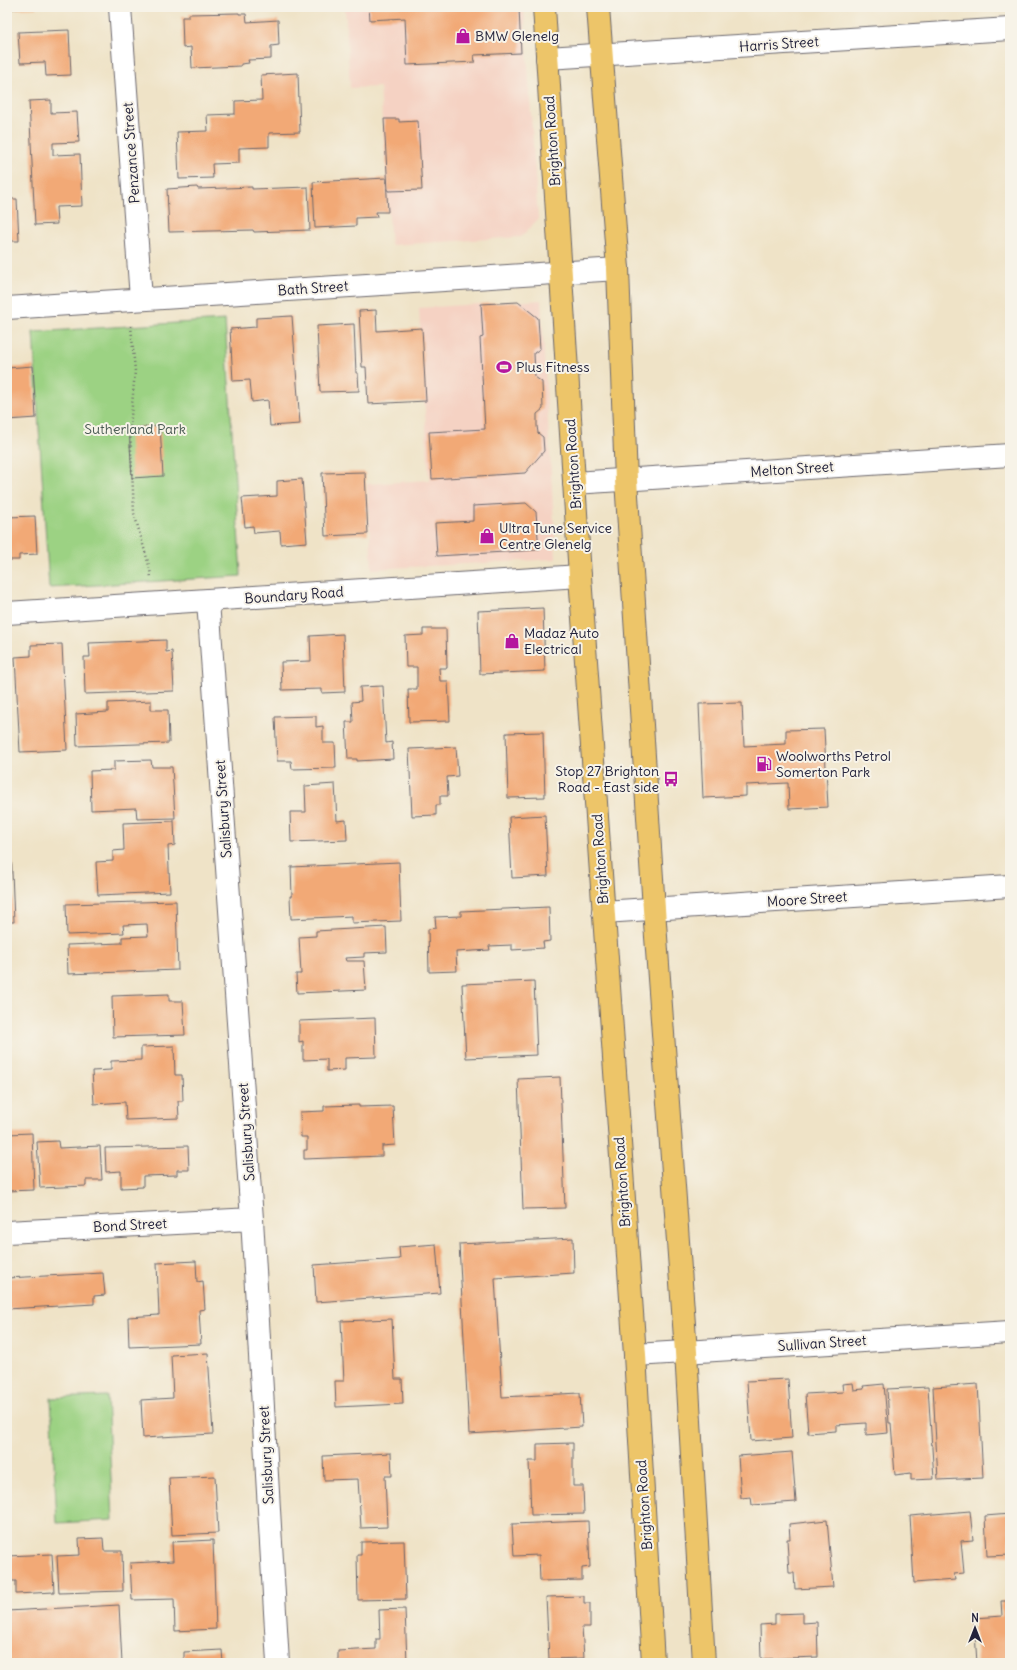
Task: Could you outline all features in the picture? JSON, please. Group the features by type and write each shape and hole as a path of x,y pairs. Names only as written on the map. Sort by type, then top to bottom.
{"main road":[{"name":"Brighton Road","path":"544,7 580,576 635,1355 653,1663"},
{"path":"598,7 618,269 626,480 654,909 686,1352 704,1663"}],"street":[{"name":"Penzance Street","path":"120,7 136,299"},
{"name":"Harris Street","path":"547,58 601,56 1010,28"},
{"name":"Bath Street","path":"7,308 618,269"},
{"name":"Melton Street","path":"574,483 1010,455"},
{"name":"Boundary Road","path":"7,613 580,576"},
{"name":"Salisbury Street","path":"208,601 252,1219 278,1663"},
{"name":"Moore Street","path":"603,912 1010,886"},
{"name":"Bond Street","path":"7,1232 252,1219"},
{"name":"Sullivan Street","path":"635,1355 1010,1332"}],"path":[{"path":"136,299 131,326 135,371 130,428 134,514 150,569 154,604"}],"shaded area":[{"path":"345,7 524,7 538,219 521,237 391,245 380,87 350,88"},
{"path":"541,300 556,559 372,569 367,484 429,480 419,308"}],"green space":[{"name":"Sutherland Park","path":"225,320 241,576 49,588 33,332"},
{"path":"107,1396 113,1520 57,1523 51,1398"}],"building":[{"path":"7,7 36,7 36,8 7,9"},
{"name":"BMW Glenelg","path":"369,7 519,7 521,53 474,55 475,62 407,65 405,18 370,20"},
{"path":"189,14 246,14 247,22 278,20 279,45 271,46 271,59 248,60 249,63 241,64 241,66 192,68 191,47 183,48 182,17 189,17"},
{"path":"69,30 71,75 46,76 45,62 20,63 18,32"},
{"path":"298,73 300,132 269,133 269,147 239,148 239,163 212,164 213,178 179,179 177,132 208,131 207,115 235,114 235,101 262,100 261,75"},
{"path":"51,100 51,113 77,112 79,142 53,143 53,155 80,154 82,206 56,207 57,224 35,225 29,101"},
{"path":"384,119 399,119 399,122 418,121 422,190 388,191"},
{"path":"386,178 388,212 376,212 377,217 356,218 356,226 315,228 313,182"},
{"path":"197,187 198,189 252,187 252,189 308,187 310,230 254,232 253,230 169,232 167,189"},
{"path":"7,199 17,199 19,241 7,241"},
{"path":"518,302 538,318 540,349 534,353 535,377 542,382 543,409 537,414 537,426 538,433 543,437 544,451 525,473 432,479 429,432 485,429 480,338 483,337 481,304"},
{"path":"376,310 377,331 422,328 426,401 368,404 366,367 362,367 359,311"},
{"path":"292,316 300,424 270,426 268,400 252,402 250,380 233,381 230,329 256,327 256,318"},
{"path":"354,324 356,373 358,373 359,391 320,392 317,326"},
{"path":"33,366 36,418 7,420 7,368"},
{"path":"160,426 163,476 132,478 129,428"},
{"path":"365,472 368,534 325,536 322,473"},
{"path":"302,479 307,542 281,544 280,531 254,533 253,526 245,527 242,498 277,496 277,481"},
{"name":"Ultra Tune Service Centre Glenelg","path":"526,503 536,512 539,550 437,556 435,523 473,521 473,506"},
{"path":"35,516 37,554 19,555 19,560 7,560 7,517"},
{"name":"Madaz Auto Electrical","path":"543,608 545,671 480,674 478,611"},
{"path":"423,629 446,629 447,668 439,668 440,681 448,681 450,721 409,722 408,689 417,689 417,667 406,667 405,636 423,635"},
{"path":"343,634 345,692 322,693 322,689 282,690 281,662 311,661 310,636"},
{"path":"166,640 166,652 172,651 174,691 85,694 84,657 90,657 89,643"},
{"path":"62,644 67,750 20,752 15,657 31,656 31,645"},
{"path":"383,686 386,743 392,742 393,759 357,761 357,759 348,759 346,722 353,722 352,702 361,701 360,687"},
{"path":"151,701 151,710 168,710 169,743 77,746 76,714 108,712 108,703"},
{"name":"Woolworths Petrol Somerton Park","path":"742,703 744,746 786,744 786,730 824,729 828,807 789,809 788,783 746,785 746,796 703,798 699,704"},
{"path":"316,716 316,727 323,726 323,743 335,743 336,768 292,769 291,761 277,761 275,717"},
{"path":"543,732 545,797 508,798 506,733"},
{"path":"456,747 458,776 447,777 448,796 440,796 440,805 436,805 436,815 412,816 409,749"},
{"path":"151,760 152,767 172,767 175,818 137,819 136,808 91,810 90,771 114,770 114,761"},
{"path":"335,784 337,821 346,820 347,840 291,842 290,812 306,812 305,786"},
{"path":"545,815 548,876 512,878 509,817"},
{"path":"174,821 175,845 168,846 170,892 98,895 96,862 113,861 113,851 124,850 123,823"},
{"path":"7,846 11,846 14,922 7,922"},
{"path":"399,862 401,921 352,923 352,916 291,919 291,867"},
{"path":"176,901 178,970 68,974 67,945 122,943 122,937 148,936 147,924 123,925 124,933 67,935 66,904"},
{"path":"549,907 550,941 543,942 544,948 512,950 512,945 489,946 490,950 456,952 457,971 429,972 428,929 436,928 435,917 461,916 461,911"},
{"path":"386,927 387,952 364,953 364,957 345,958 346,961 364,961 366,990 297,993 296,974 301,974 299,937 316,936 316,931"},
{"path":"534,981 537,1055 466,1058 462,984"},
{"path":"169,994 169,1001 183,1001 185,1035 113,1037 112,996"},
{"path":"375,1018 376,1057 345,1058 345,1070 327,1071 327,1059 303,1060 303,1041 299,1042 299,1021"},
{"path":"174,1046 175,1075 182,1075 183,1101 178,1101 179,1118 126,1120 125,1102 94,1104 92,1071 111,1070 111,1061 141,1060 141,1047"},
{"path":"560,1077 565,1208 523,1209 518,1079"},
{"path":"359,1105 359,1107 393,1106 395,1145 382,1146 382,1156 304,1159 304,1150 307,1150 307,1137 301,1137 300,1112 324,1111 324,1106"},
{"path":"32,1133 34,1190 7,1191 7,1134"},
{"path":"58,1141 59,1148 100,1146 102,1180 86,1180 86,1186 40,1188 37,1142"},
{"path":"188,1146 189,1170 177,1170 177,1175 143,1176 143,1187 121,1188 121,1171 106,1172 105,1148"},
{"path":"573,1238 574,1273 495,1278 502,1397 580,1393 582,1427 469,1434 459,1244"},
{"path":"436,1244 440,1293 316,1302 314,1265 400,1259 399,1247"},
{"path":"196,1261 197,1282 203,1281 205,1309 199,1310 201,1344 129,1347 128,1317 159,1315 157,1263"},
{"path":"103,1273 105,1295 94,1296 94,1304 7,1309 7,1278"},
{"path":"392,1319 395,1379 402,1379 403,1404 336,1407 335,1381 344,1381 341,1321"},
{"path":"208,1353 213,1434 143,1438 141,1400 173,1398 171,1355"},
{"path":"788,1379 792,1438 751,1441 747,1381"},
{"path":"853,1383 854,1390 864,1389 863,1386 884,1384 888,1433 866,1435 866,1423 836,1425 836,1431 808,1433 805,1394 843,1392 842,1384"},
{"path":"978,1384 983,1478 938,1480 933,1387"},
{"path":"928,1387 934,1479 911,1480 911,1473 895,1475 887,1389"},
{"path":"573,1443 573,1486 583,1486 584,1514 531,1515 529,1461 537,1461 537,1444"},
{"path":"792,1452 796,1502 752,1505 751,1497 741,1498 738,1456"},
{"path":"391,1453 392,1476 385,1476 387,1527 361,1528 358,1479 324,1480 323,1456"},
{"path":"215,1476 218,1533 172,1535 169,1478"},
{"path":"970,1511 973,1540 961,1541 964,1573 954,1574 955,1580 914,1583 910,1516"},
{"path":"1010,1514 1010,1555 987,1556 985,1516"},
{"path":"827,1520 833,1587 795,1589 794,1573 789,1573 787,1539 790,1539 789,1524"},
{"path":"588,1521 590,1567 582,1568 582,1580 540,1581 539,1555 514,1556 512,1524"},
{"path":"103,1538 104,1551 122,1551 123,1591 59,1593 57,1556 80,1555 79,1539"},
{"path":"213,1540 216,1629 175,1631 174,1599 132,1600 130,1563 173,1561 172,1542"},
{"path":"404,1541 406,1599 358,1600 357,1555 361,1555 361,1542"},
{"path":"52,1554 54,1592 16,1594 16,1581 7,1581 7,1556"},
{"path":"584,1596 584,1603 590,1603 590,1627 582,1627 584,1658 549,1659 546,1597"},
{"path":"1001,1601 1010,1601 1010,1660 977,1663 974,1618 1002,1616"},
{"path":"119,1605 122,1663 7,1663 7,1611"},
{"path":"405,1609 407,1663 338,1663 338,1651 376,1649 376,1639 380,1639 379,1610"},
{"path":"803,1613 803,1623 817,1622 818,1657 761,1659 760,1625 775,1624 775,1614"},
{"path":"222,1650 223,1663 184,1663 184,1652"}],"place":[{"name":"BMW Glenelg","path":"463,36"},
{"name":"Plus Fitness","path":"504,367"},
{"name":"Ultra Tune Service Centre Glenelg","path":"487,536"},
{"name":"Madaz Auto Electrical","path":"512,641"},
{"name":"Woolworths Petrol Somerton Park","path":"764,764"},
{"name":"Stop 27 Brighton Road - East side","path":"671,779"}]}
